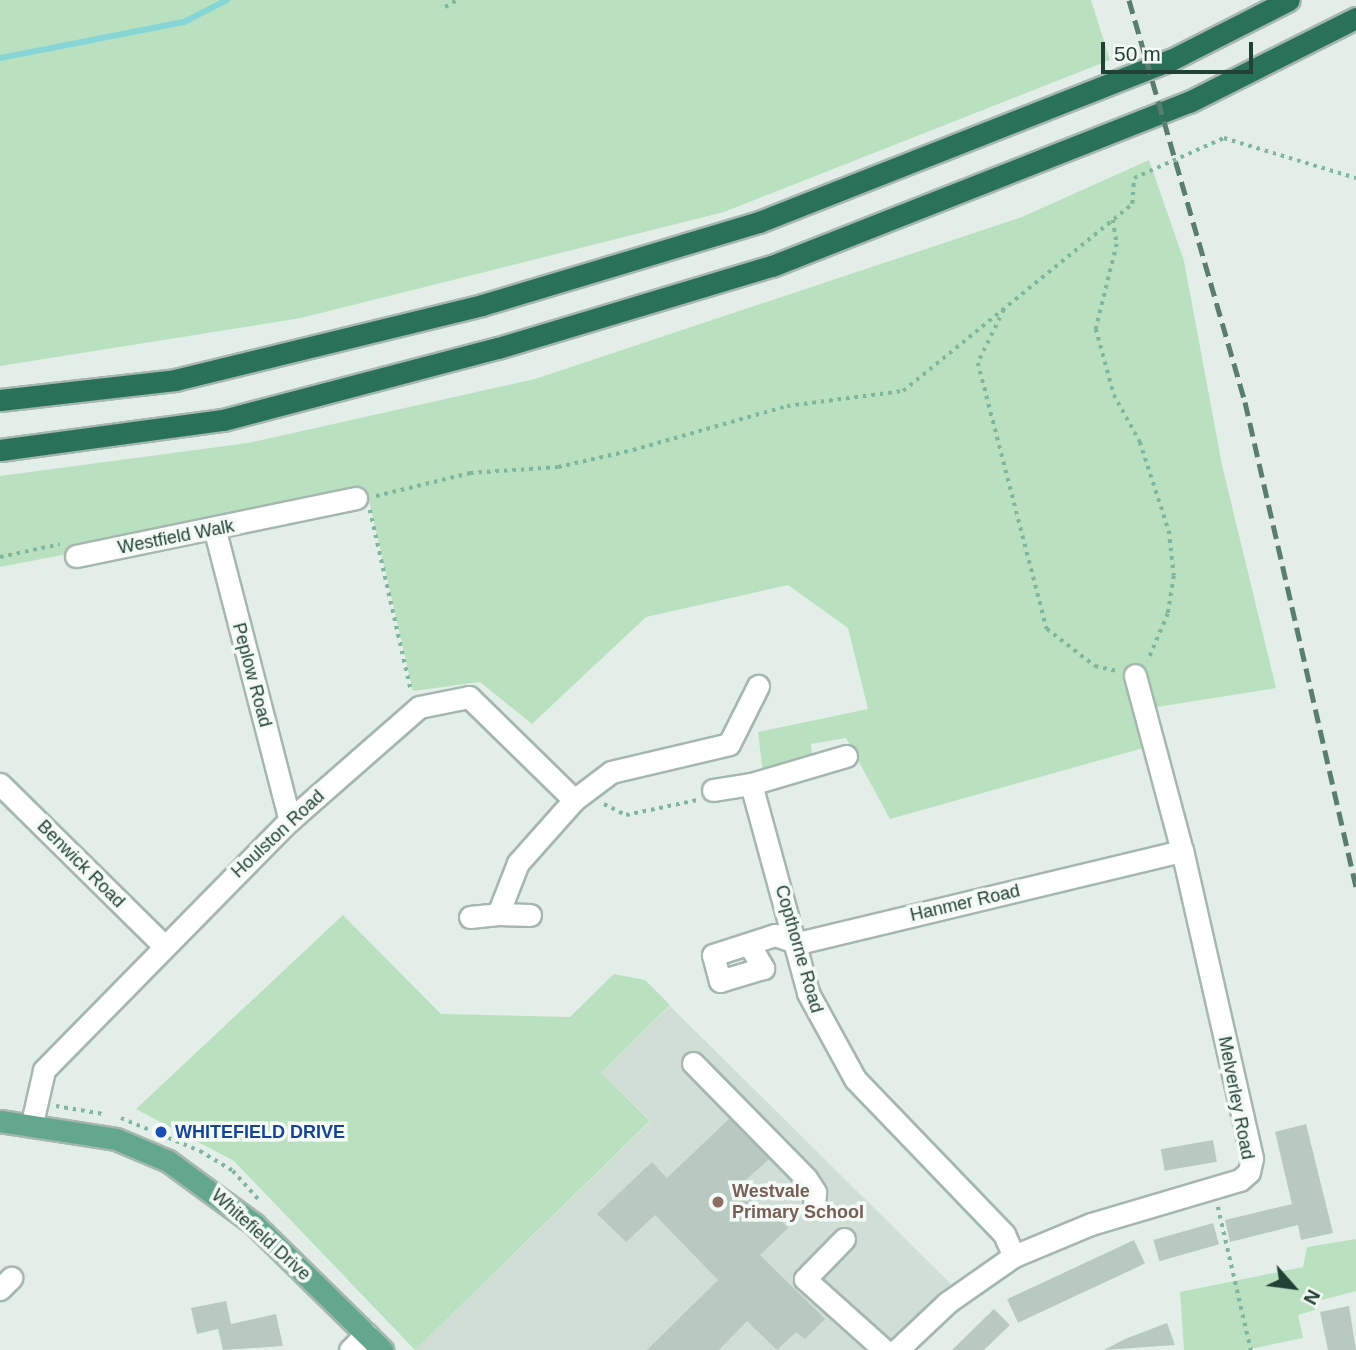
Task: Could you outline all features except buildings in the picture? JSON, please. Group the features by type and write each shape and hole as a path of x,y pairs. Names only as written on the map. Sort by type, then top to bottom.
{"highway":[{"path":"0,400 175,380 482,305 759,222 1171,60 1289,0"},
{"path":"0,450 223,419 498,348 772,266 1189,102 1356,18"}],"main road":[{"name":"Whitefield Drive","path":"0,1121 33,1123 117,1139 180,1168 254,1224 382,1350"}],"street":[{"name":"Westfield Walk","path":"76,556 215,531 356,498"},
{"name":"Peplow Road","path":"215,531 290,820"},
{"name":"Melverley Road","path":"897,1350 948,1302 1014,1256 1091,1224 1240,1180 1252,1158 1182,851 1135,675"},
{"path":"498,914 518,863 579,796 611,772 729,744 758,685"},
{"name":"Houlston Road","path":"33,1123 44,1070 163,945 290,820 419,707 469,697 579,796"},
{"path":"712,790 751,783 846,756"},
{"name":"Copthorne Road","path":"751,783 820,1022 855,1079 1004,1234 1014,1256"},
{"name":"Benwick Road","path":"0,784 163,945"},
{"name":"Hanmer Road","path":"750,946 775,935 798,943 1182,851"},
{"path":"470,917 530,915"},
{"path":"693,1063 806,1178 816,1192 814,1206"},
{"path":"844,1239 805,1279 884,1350"},
{"path":"350,1350 366,1334"}],"path":[{"path":"445,7 457,0"},
{"path":"419,707 368,498 470,473 558,467 621,453 787,406 902,391 1132,204 1134,178 1224,138 1356,178"},
{"path":"1113,219 1117,244 1096,329 1114,395 1140,442 1170,531 1174,576 1156,653 1135,675"},
{"path":"1005,308 978,363 1047,629 1095,666"},
{"path":"0,557 61,544 76,556"},
{"path":"579,796 625,815 707,798 712,790"},
{"path":"1214,1188 1251,1350"}],"shaded area":[{"name":"Westvale Primary School","path":"670,1006 951,1284 881,1350 415,1350 651,1121 601,1073"}],"green space":[{"path":"0,0 1091,0 1110,60 724,212 301,318 0,366"},
{"path":"1149,160 1184,261 1222,465 1276,688 1144,709 1154,745 890,819 846,738 811,744 813,765 763,773 758,732 868,709 848,628 788,585 646,617 532,724 480,682 413,691 368,496 0,567 0,476 248,443 535,379 1022,217"},
{"path":"343,915 441,1014 570,1017 614,974 645,980 670,1005 601,1073 650,1121 415,1350 234,1161 136,1109"},
{"path":"1356,1239 1356,1291 1314,1302 1315,1310 1298,1315 1303,1338 1245,1350 1184,1350 1180,1292 1303,1267 1307,1247"}],"waterway":[{"path":"0,58 184,22 227,0"}],"railway":[{"path":"1129,0 1245,402 1356,888"}],"place":[{"name":"WHITEFIELD DRIVE","path":"161,1132"},
{"name":"Westvale Primary School","path":"718,1202"}]}
